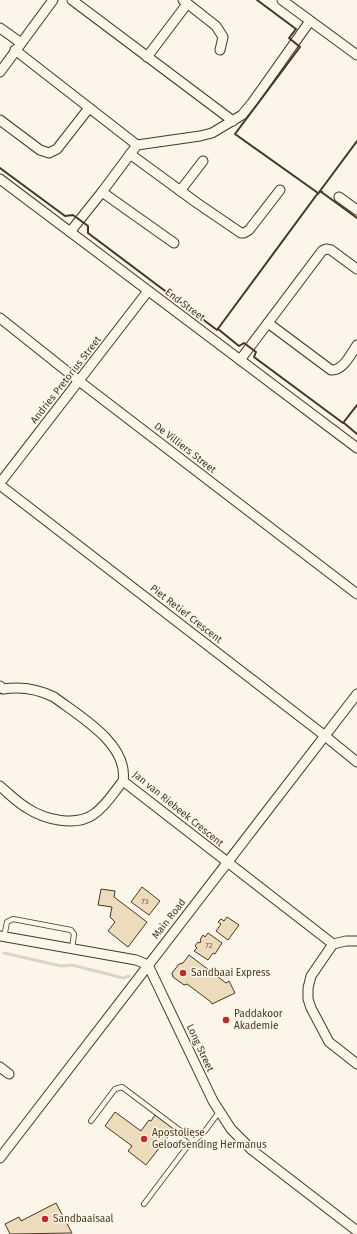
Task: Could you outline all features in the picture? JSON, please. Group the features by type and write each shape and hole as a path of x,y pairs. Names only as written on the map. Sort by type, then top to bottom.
{"street":[{"path":"0,72 53,0"},
{"path":"72,0 147,58 233,121"},
{"path":"282,0 357,56"},
{"path":"147,58 185,2 216,26 221,32 223,38 220,50"},
{"path":"70,232 137,145 212,133 242,115 310,21"},
{"path":"0,28 18,47 89,108 137,145"},
{"path":"0,120 40,150 49,153 57,149 89,108"},
{"path":"130,154 238,232 244,233 249,230 280,190"},
{"path":"180,191 203,161"},
{"name":"End Street","path":"0,179 357,448"},
{"path":"102,192 174,243"},
{"path":"340,197 357,210"},
{"path":"240,360 324,250 331,250 357,269"},
{"name":"Andries Pretorius Street","path":"0,484 148,291"},
{"name":"De Villiers Street","path":"0,318 79,381 357,594"},
{"path":"268,323 331,370 339,369 357,346"},
{"name":"Piet Retief Crescent","path":"0,484 357,762"},
{"name":"Jan van Riebeek Crescent","path":"1,689 30,688 54,697 101,732 114,748 122,766 124,776 123,781 333,944"},
{"name":"Main Road","path":"0,1158 357,694"},
{"path":"0,786 35,813 51,818 77,821 87,818 100,809 123,781"},
{"path":"1,939 136,960 148,965"},
{"path":"357,941 346,941 333,944 311,976 308,988 308,999 311,1008 329,1042 357,1064"},
{"name":"Long Street","path":"148,965 219,1112 231,1129 252,1150 357,1231"},
{"path":"0,1067 9,1074"}],"lane":[{"path":"1,939 7,922 13,919 71,930 74,934 72,949"},
{"path":"91,1121 115,1089 122,1087 194,1141"},
{"path":"144,1204 187,1147 205,1131 219,1112"}],"building":[{"path":"142,887 160,901 149,915 131,902"},
{"path":"101,889 115,891 114,897 147,922 128,947 108,931 115,922 110,917 112,907 98,905"},
{"path":"227,917 239,925 228,940 216,931 221,924 218,922 221,919 224,921"},
{"path":"208,933 222,943 215,954 213,953 208,960 194,951 197,948 195,946 198,942 200,943 203,935 205,937"},
{"path":"189,955 226,983 229,981 235,993 212,1004 187,984 184,985 173,977 172,973"},
{"name":"Apostoliese Geloofsending Hermanus","path":"115,1112 141,1131 149,1120 151,1121 155,1115 174,1129 146,1165 128,1151 132,1146 105,1126"},
{"name":"Sandbaaisaal","path":"56,1203 72,1233 10,1234 5,1224 19,1217 21,1221"}],"waterway":[{"path":"4,953 61,966 72,965 123,978 129,976"}],"wall":[{"path":"0,168 65,216 73,215 88,226 88,233 217,330 318,193 235,134 300,47 289,38 296,29 257,0"},
{"path":"322,192 320,191 357,141"},
{"path":"318,194 320,191 357,218"},
{"path":"218,329 239,346 244,343 256,352 254,357 343,423 357,405"},
{"path":"344,423 357,434"}],"place":[{"name":"Sandbaai Express","path":"183,973"},
{"name":"Paddakoor Akademie","path":"226,1020"},
{"name":"Apostoliese Geloofsending Hermanus","path":"144,1139"},
{"name":"Sandbaaisaal","path":"45,1219"}]}
